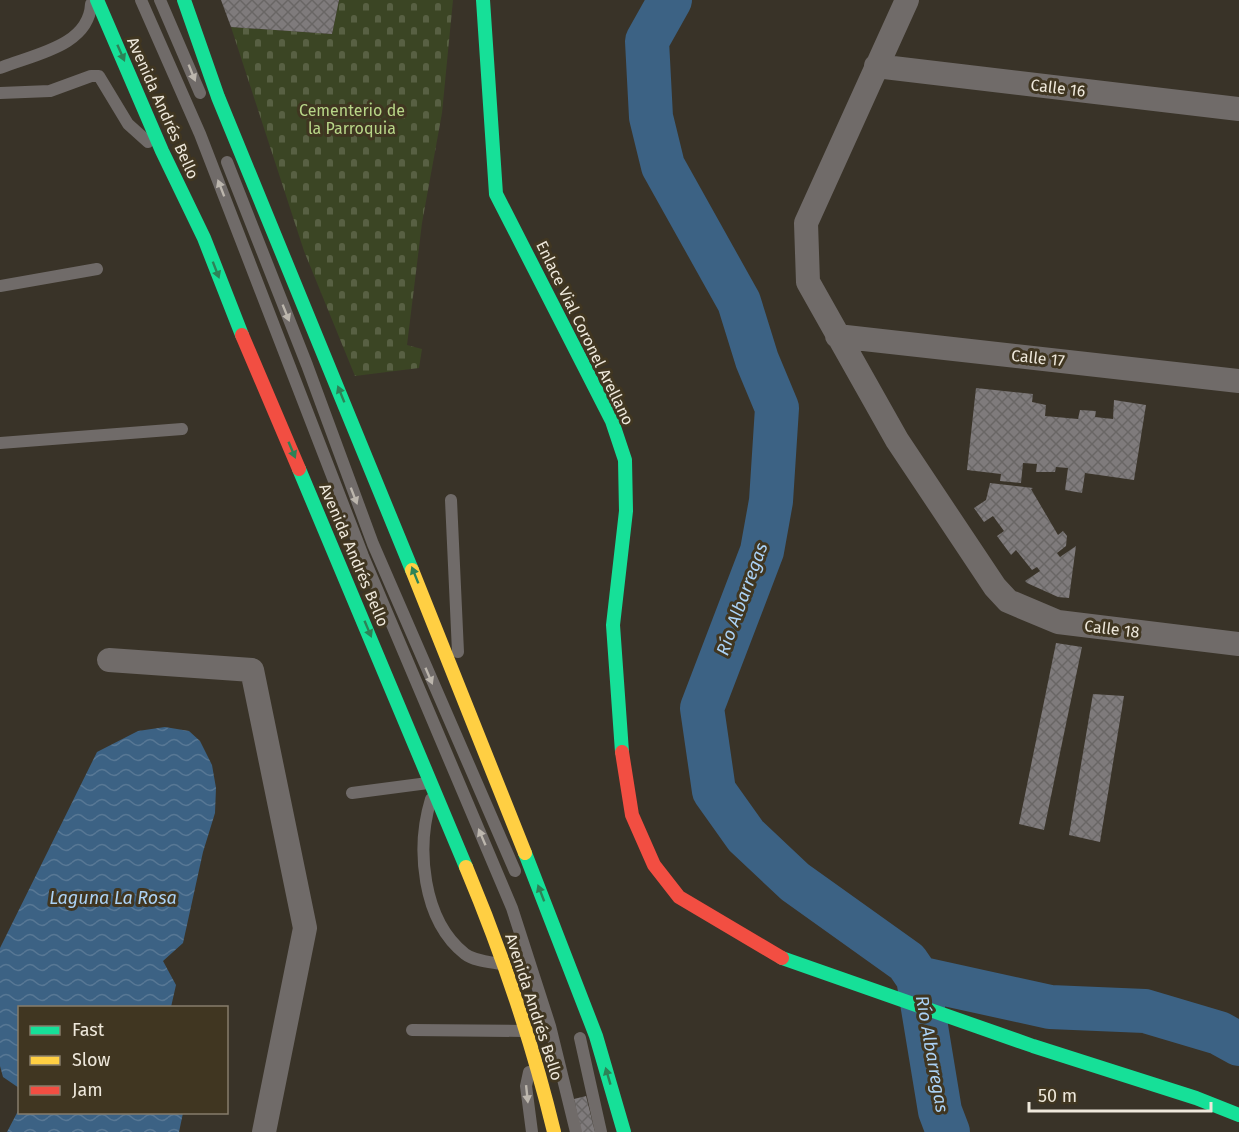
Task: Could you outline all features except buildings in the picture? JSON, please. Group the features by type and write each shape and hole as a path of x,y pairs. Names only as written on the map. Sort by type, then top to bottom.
{"main road":[{"name":"Avenida Andrés Bello","path":"97,0 162,151 204,237 233,313 486,915 536,1058 554,1132"},
{"path":"184,0 256,189 459,683 596,1036 624,1132"},
{"name":"Enlace Vial Coronel Arellano","path":"483,0 496,194 612,421 625,460 626,511 613,625 622,753 632,815 654,865 679,897 779,957 1033,1046 1239,1114"},
{"path":"241,116 256,189"},
{"path":"183,163 204,237"}],"street":[{"name":"Calle 18","path":"907,0 806,223 808,282 897,440 995,587 1008,601 1058,622 1239,644"},
{"name":"Calle 16","path":"876,66 1239,109"},
{"name":"Calle 17","path":"837,336 1239,381"},
{"path":"109,660 252,670 305,927 264,1132"}],"lane":[{"path":"0,68 58,47 73,37 87,21 91,0"},
{"path":"141,0 200,134 363,556 512,909 550,1026 576,1132"},
{"path":"160,0 203,102"},
{"path":"0,93 50,91 91,76 99,76 128,124 142,138 162,151"},
{"path":"221,145 373,544 518,879"},
{"path":"0,286 97,269"},
{"path":"0,443 182,429"},
{"path":"451,500 459,683"},
{"path":"352,793 433,786 425,826 424,856 429,899 447,934 465,954 504,965"},
{"path":"574,1023 582,1043 601,1132"},
{"path":"412,1030 527,1031"},
{"path":"532,1132 526,1081 536,1058"}],"green space":[{"name":"Cementerio de la Parroquia","path":"339,0 453,0 442,113 422,223 407,345 422,349 419,368 355,376 304,251 231,27 332,34"}],"water":[{"name":"Laguna La Rosa","path":"165,727 189,731 200,741 212,765 216,788 215,813 203,852 183,943 163,961 176,985 171,1006 18,1006 18,1087 3,1077 0,1066 0,948 97,752 138,731"},
{"path":"18,1111 18,1114 183,1114 179,1132 7,1132"}],"waterway":[{"name":"Río Albarregas","path":"670,0 647,41 651,117 663,166 739,302 757,360 777,408 771,501 762,551 702,708 714,791 746,836 795,882 907,962 918,978 940,1111 948,1132"},
{"path":"918,978 1050,1007 1145,1011 1219,1033 1239,1044"}],"traffic: fast":[{"path":"97,0 162,151 204,238 242,335"},
{"path":"184,0 218,97 412,570"},
{"path":"483,0 496,194 612,421 625,460 626,511 613,625 622,752"},
{"path":"299,469 466,867"},
{"path":"525,853 596,1036 624,1132"},
{"path":"782,958 1033,1046 1196,1098 1239,1115"}],"traffic: slow":[{"path":"412,570 525,853"},
{"path":"466,867 515,998 554,1132"}],"traffic: jam":[{"path":"242,335 299,469"},
{"path":"622,752 632,815 654,865 679,897 782,958"}]}
